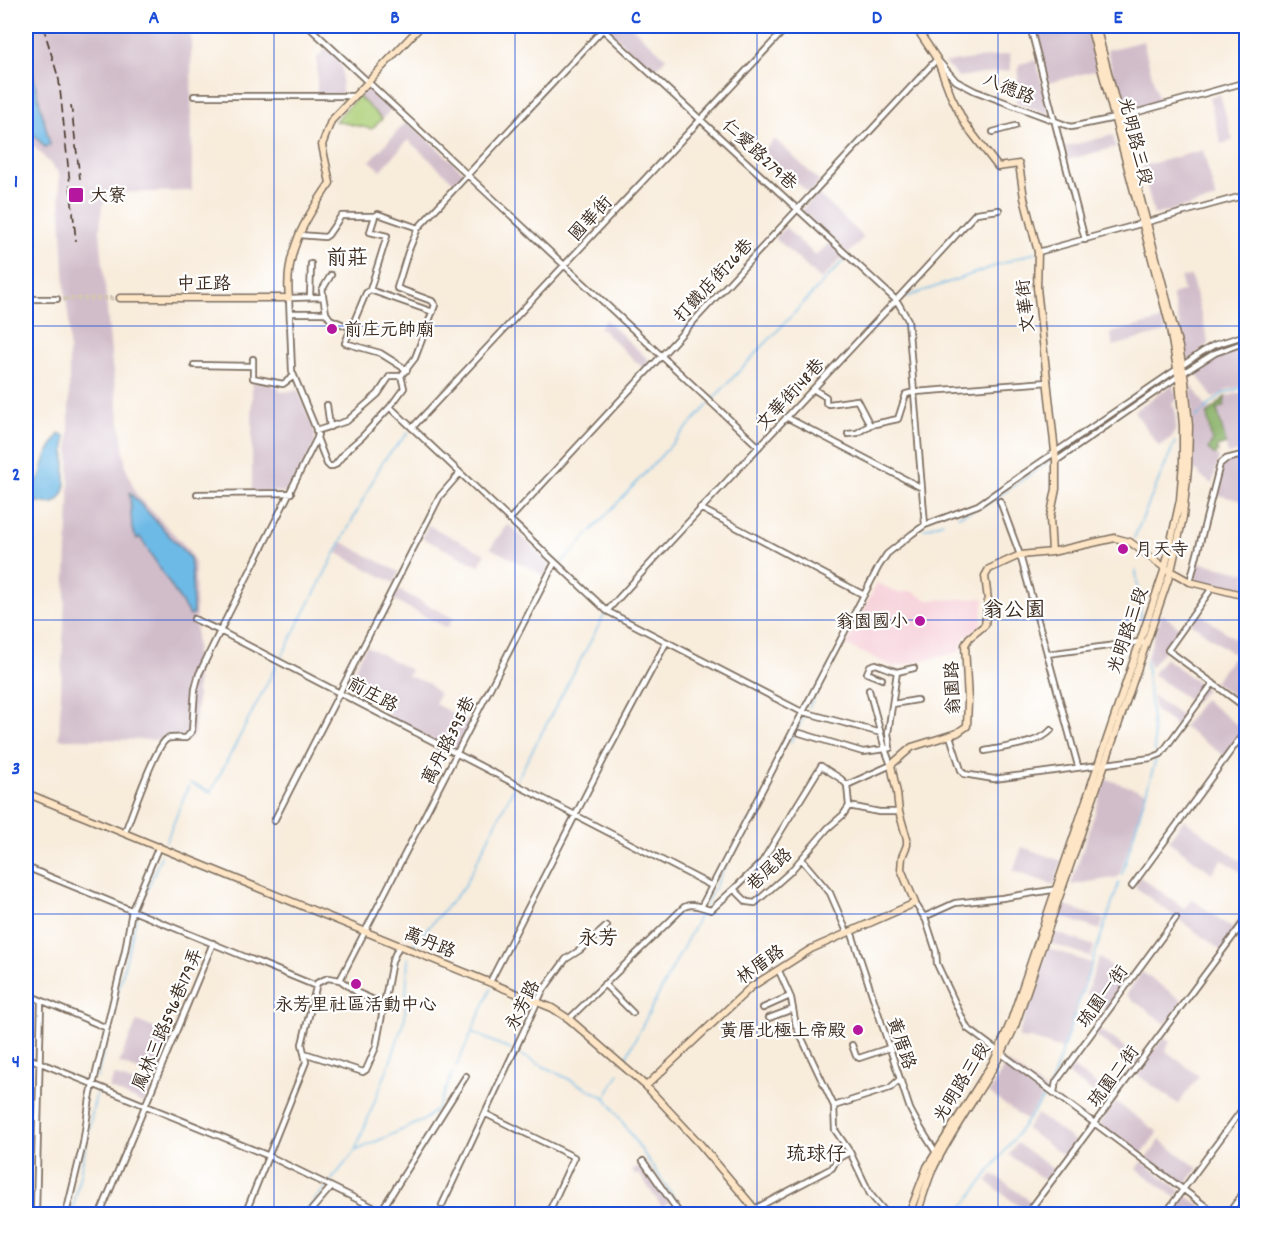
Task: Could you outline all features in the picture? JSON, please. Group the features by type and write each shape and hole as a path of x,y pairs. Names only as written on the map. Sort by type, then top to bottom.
{"street":[{"path":"308,26 759,447"},
{"path":"401,376 404,388 390,407 335,465 330,467 291,364 287,280 288,265 299,235 330,183 322,145 328,129 335,117 421,26"},
{"name":"國華街","path":"412,428 788,26"},
{"path":"916,26 930,26"},
{"name":"八德路","path":"916,26 937,59 956,81 1013,106 1071,127 1246,82"},
{"path":"1030,26 1085,238"},
{"name":"光明路三段","path":"916,1215 938,1155 1000,1053 1105,763 1168,569 1179,500 1183,426 1179,347 1090,26"},
{"name":"光明路三段","path":"1096,26 1117,117"},
{"name":"仁愛路279巷","path":"418,228 603,27 897,300"},
{"name":"文華街","path":"937,59 951,96 965,123 986,153 998,167 1019,164 1024,198 1038,251 1037,288 1054,453"},
{"name":"打鐵店街26巷","path":"509,520 937,59"},
{"path":"194,96 355,96"},
{"path":"993,132 1015,126"},
{"path":"1038,251 1246,195"},
{"name":"文華街148巷","path":"606,610 976,213 999,210"},
{"path":"299,235 325,237 341,216 375,216 378,214 418,228 397,288 432,301 435,305 415,358 401,376"},
{"path":"375,216 370,232 387,236 370,290 366,293 345,343 380,353 406,370"},
{"path":"309,297 310,264"},
{"path":"331,275 323,287 326,312 330,319 351,328"},
{"path":"370,290 433,312"},
{"path":"289,298 323,297"},
{"name":"中正路","path":"120,298 289,298"},
{"path":"26,299 57,299"},
{"path":"897,300 908,320 925,525"},
{"path":"290,313 326,312"},
{"path":"1056,461 1214,345 1246,335"},
{"path":"569,1019 684,907 692,905 701,907 887,554 925,525 978,505 1180,371 1215,353 1246,342"},
{"path":"253,359 253,378 283,384 294,376"},
{"path":"194,365 253,366"},
{"path":"316,431 347,421 378,394 390,376 401,376"},
{"path":"848,434 857,433 870,425 898,419 906,394 1048,382"},
{"path":"813,389 824,395 829,404 857,400 870,425"},
{"path":"327,405 330,427"},
{"path":"390,407 606,610 666,643 803,711 880,733"},
{"path":"786,417 922,488"},
{"path":"125,832 150,766 166,740 186,738 192,731 195,689 199,674 318,438"},
{"path":"1052,552 1050,518 1056,489 1054,453"},
{"path":"1190,582 1220,464 1226,459 1246,454"},
{"path":"274,821 440,496 460,473"},
{"path":"197,494 291,493"},
{"path":"1000,501 1020,555 1078,766"},
{"path":"700,508 864,595"},
{"name":"翁園路","path":"846,785 891,765 912,747 964,730 968,722 965,645 969,638 985,625 988,600 985,576 989,569 1020,555 1052,552 1114,538 1130,542 1190,582 1246,596"},
{"name":"萬丹路395巷","path":"340,980 555,562"},
{"path":"1212,588 1168,650 1246,708"},
{"name":"前庄路","path":"194,619 712,886"},
{"path":"490,982 666,643"},
{"path":"1047,654 1143,643"},
{"name":"光明路三段","path":"1059,888 1096,765 1143,643"},
{"name":"翁園路","path":"882,679 867,673 870,666 876,664 897,672 914,668"},
{"path":"800,733 863,752 890,748 888,733 897,672"},
{"path":"951,735 964,774 994,779 1158,756 1213,683"},
{"path":"869,690 891,765 899,812 907,839 901,869 915,903 924,917 936,951 937,964 967,1028 1216,1215"},
{"path":"893,704 917,700"},
{"path":"985,751 1036,740 1047,735 1051,730"},
{"path":"1132,886 1246,730"},
{"path":"734,889 762,862 821,766 846,785 849,806 879,812 899,812"},
{"name":"萬丹路","path":"26,793 552,1008 569,1019 646,1086 700,1144 759,1215"},
{"name":"巷尾路","path":"701,907 707,910 713,909 734,889 747,903 755,903 802,860 849,806"},
{"path":"66,1215 132,910 159,846"},
{"name":"黃厝路","path":"802,860 830,893 849,932 917,1124 926,1133 938,1155"},
{"path":"26,867 316,986"},
{"path":"924,917 955,903 1059,888"},
{"name":"林厝路","path":"646,1086 742,994 779,971 797,956 915,903"},
{"name":"琉園一街","path":"1054,1092 1056,1082 1176,918"},
{"name":"琉園二街","path":"1027,1215 1246,919"},
{"name":"永芳路","path":"442,1205 548,982 566,959 607,926"},
{"name":"鳳林三路596巷179弄","path":"100,1215 213,944"},
{"path":"304,1053 363,1072 366,1070 376,1047 392,961 399,946"},
{"path":"779,971 790,996 796,1026 834,1106 835,1130 850,1152 870,1194 887,1215"},
{"path":"245,1215 306,1062 302,1044 316,986 328,978 340,980 358,993 383,1004"},
{"path":"604,984 633,1013"},
{"path":"26,994 107,1028"},
{"path":"763,1008 790,996"},
{"path":"36,1215 41,1001"},
{"path":"769,1018 793,1009"},
{"path":"852,1045 859,1058 889,1048"},
{"path":"26,1057 269,1156 382,1210 466,1076"},
{"path":"834,1106 890,1088 900,1079"},
{"path":"1165,1215 1246,1104"},
{"path":"486,1114 573,1156 574,1159 548,1215"},
{"path":"745,1215 832,1168 837,1159 850,1152"},
{"name":"光明路三段","path":"909,1215 927,1167 938,1155"},
{"path":"643,1161 680,1215"},
{"path":"308,1215 332,1187"},
{"path":"1228,1215 1246,1189"}],"shaded area":[{"path":"26,26 191,26 192,191 108,193 102,207 100,231 112,365 126,468 136,494 188,549 195,563 197,703 194,733 190,740 59,739 69,501 69,322 65,291 59,173 26,138"},
{"path":"631,26 666,58 653,72 607,28"},
{"path":"1033,26 1086,26 1097,70 1048,83"},
{"path":"1143,41 1159,102 1122,110 1107,50"},
{"path":"327,47 342,60 342,94 317,95 317,58"},
{"path":"1010,54 1011,70 958,77 945,63"},
{"path":"1036,60 1050,116 1016,102 1019,64"},
{"path":"369,86 392,108 382,119 358,96"},
{"path":"1220,94 1233,141 1221,144 1209,97"},
{"path":"407,121 465,173 455,183 408,140 381,170 370,161"},
{"path":"1113,135 1116,147 1067,160 1064,147"},
{"path":"775,139 820,182 809,194 763,151"},
{"path":"1203,150 1216,199 1154,215 1142,166"},
{"path":"817,193 864,237 848,254 801,211"},
{"path":"785,227 816,256 830,242 844,255 821,280 775,238"},
{"path":"1191,276 1209,344 1188,359 1172,295 1184,291 1180,277"},
{"path":"606,320 652,363 646,371 599,327"},
{"path":"1162,320 1165,332 1113,346 1110,333"},
{"path":"1246,346 1246,385 1229,389 1213,398 1195,372 1220,355"},
{"path":"252,382 277,386 281,392 298,390 315,432 315,443 290,492 252,492"},
{"path":"1191,384 1210,412 1207,415 1212,442 1208,449 1219,458 1212,484 1193,468"},
{"path":"1172,385 1178,399 1172,404 1175,409 1176,428 1172,437 1159,446 1134,411"},
{"path":"1246,391 1246,451 1228,454 1217,408 1224,406 1225,397"},
{"path":"1246,456 1246,502 1215,494 1223,462"},
{"path":"508,524 551,564 547,577 490,548"},
{"path":"428,525 485,554 479,566 422,538"},
{"path":"342,542 399,572 394,583 337,553"},
{"path":"1198,562 1246,573 1246,594 1195,581"},
{"name":"翁園國小","path":"877,583 899,593 912,591 928,600 984,598 981,626 964,638 960,652 894,667 846,645"},
{"path":"395,588 453,618 447,628 390,598"},
{"path":"1199,613 1241,643 1233,654 1191,623"},
{"path":"1162,614 1181,629 1151,667 1147,657"},
{"path":"366,646 411,670 408,676 428,683 439,694 435,704 472,723 457,753 386,715 394,702 349,679"},
{"path":"1165,658 1206,689 1194,704 1153,674"},
{"path":"1232,658 1246,668 1246,706 1214,682"},
{"path":"1152,695 1184,718 1178,727 1154,710"},
{"path":"1204,699 1245,731 1226,757 1183,727"},
{"path":"1106,779 1146,792 1119,877 1071,885"},
{"path":"1184,819 1246,865 1246,876 1222,859 1212,873 1168,841"},
{"path":"1022,847 1062,861 1054,885 1013,871"},
{"path":"1140,877 1184,908 1192,899 1233,929 1239,918 1243,920 1221,950 1135,887"},
{"path":"1063,905 1104,919 1100,930 1059,916"},
{"path":"1054,932 1094,946 1091,957 1050,943"},
{"path":"1048,948 1091,963 1062,1049 1018,1037"},
{"path":"1099,957 1129,980 1107,1011 1086,994"},
{"path":"1142,972 1183,1001 1166,1024 1126,995"},
{"path":"137,1021 173,1036 156,1078 119,1063"},
{"path":"1100,1029 1141,1059 1136,1066 1095,1035"},
{"path":"1164,1037 1170,1041 1166,1051 1199,1076 1178,1104 1136,1074"},
{"path":"1007,1062 1046,1091 1026,1120 989,1093"},
{"path":"1072,1067 1114,1097 1109,1104 1067,1074"},
{"path":"114,1075 151,1090 145,1104 109,1088"},
{"path":"1116,1102 1158,1132 1140,1156 1100,1126 1099,1123"},
{"path":"1037,1114 1079,1144 1068,1159 1026,1129"},
{"path":"1160,1140 1198,1168 1184,1187 1146,1160"},
{"path":"1017,1143 1057,1172 1049,1183 1009,1155"},
{"path":"1142,1161 1181,1191 1176,1198 1137,1169"},
{"path":"645,1162 671,1201 662,1207 639,1174 636,1176 632,1170"},
{"path":"993,1174 1033,1203 1027,1212 987,1182"},
{"path":"1184,1194 1212,1214 1170,1213"}],"green space":[{"path":"358,96 382,119 372,129 335,121"},
{"path":"1225,397 1224,406 1217,409 1226,444 1217,447 1218,452 1215,455 1208,449 1212,442 1207,415"}],"water":[{"path":"26,46 50,145 45,147 26,126"},
{"path":"59,434 65,436 65,489 56,502 32,501 31,490 40,477 46,456"},
{"path":"130,493 190,558 193,614 190,616 140,537 137,539 132,529"}],"waterway":[{"path":"898,300 1035,252"},
{"path":"712,400 847,257"},
{"path":"1190,365 1212,349 1246,339"},
{"path":"1059,454 1173,376"},
{"path":"1196,417 1222,394 1246,386"},
{"path":"560,565 709,404"},
{"path":"281,658 383,461 409,432"},
{"path":"1134,538 1175,442"},
{"path":"958,516 989,503 1052,459"},
{"path":"924,529 943,522"},
{"path":"1136,571 1141,618"},
{"path":"516,781 606,612"},
{"path":"1146,661 1155,752"},
{"path":"809,707 830,665"},
{"path":"190,783 211,792 276,666"},
{"path":"790,743 805,715"},
{"path":"1122,874 1156,759"},
{"path":"166,842 188,787"},
{"path":"413,945 464,887 513,789"},
{"path":"705,906 749,821"},
{"path":"139,910 161,856"},
{"path":"1050,1087 1119,883"},
{"path":"625,1059 701,913"},
{"path":"97,1078 137,915"},
{"path":"355,1151 391,1060 405,1017 408,957"},
{"path":"456,1067 491,989"},
{"path":"472,1032 511,1050"},
{"path":"517,1053 606,1098 685,1214"},
{"path":"330,1182 355,1151 424,1120 437,1109 453,1073"},
{"path":"606,1097 619,1073"},
{"path":"72,1214 97,1089"},
{"path":"958,1214 1048,1092"},
{"path":"303,1214 326,1187"}],"tunnel":[{"path":"57,299 120,298"}],"railway":[{"path":"43,26 59,80 76,241"},
{"path":"71,105 80,179"}],"place":[{"name":"大寮","path":"76,195"},
{"name":"前庄元帥廟","path":"332,329"},
{"name":"月天寺","path":"1123,549"},
{"name":"翁園國小","path":"920,621"},
{"name":"永芳里社區活動中心","path":"356,984"},
{"name":"黃厝北極上帝殿","path":"858,1030"}],"district":[{"name":"前莊","path":"347,257"},
{"name":"翁公園","path":"1014,609"},
{"name":"永芳","path":"598,937"},
{"name":"琉球仔","path":"816,1153"}]}
